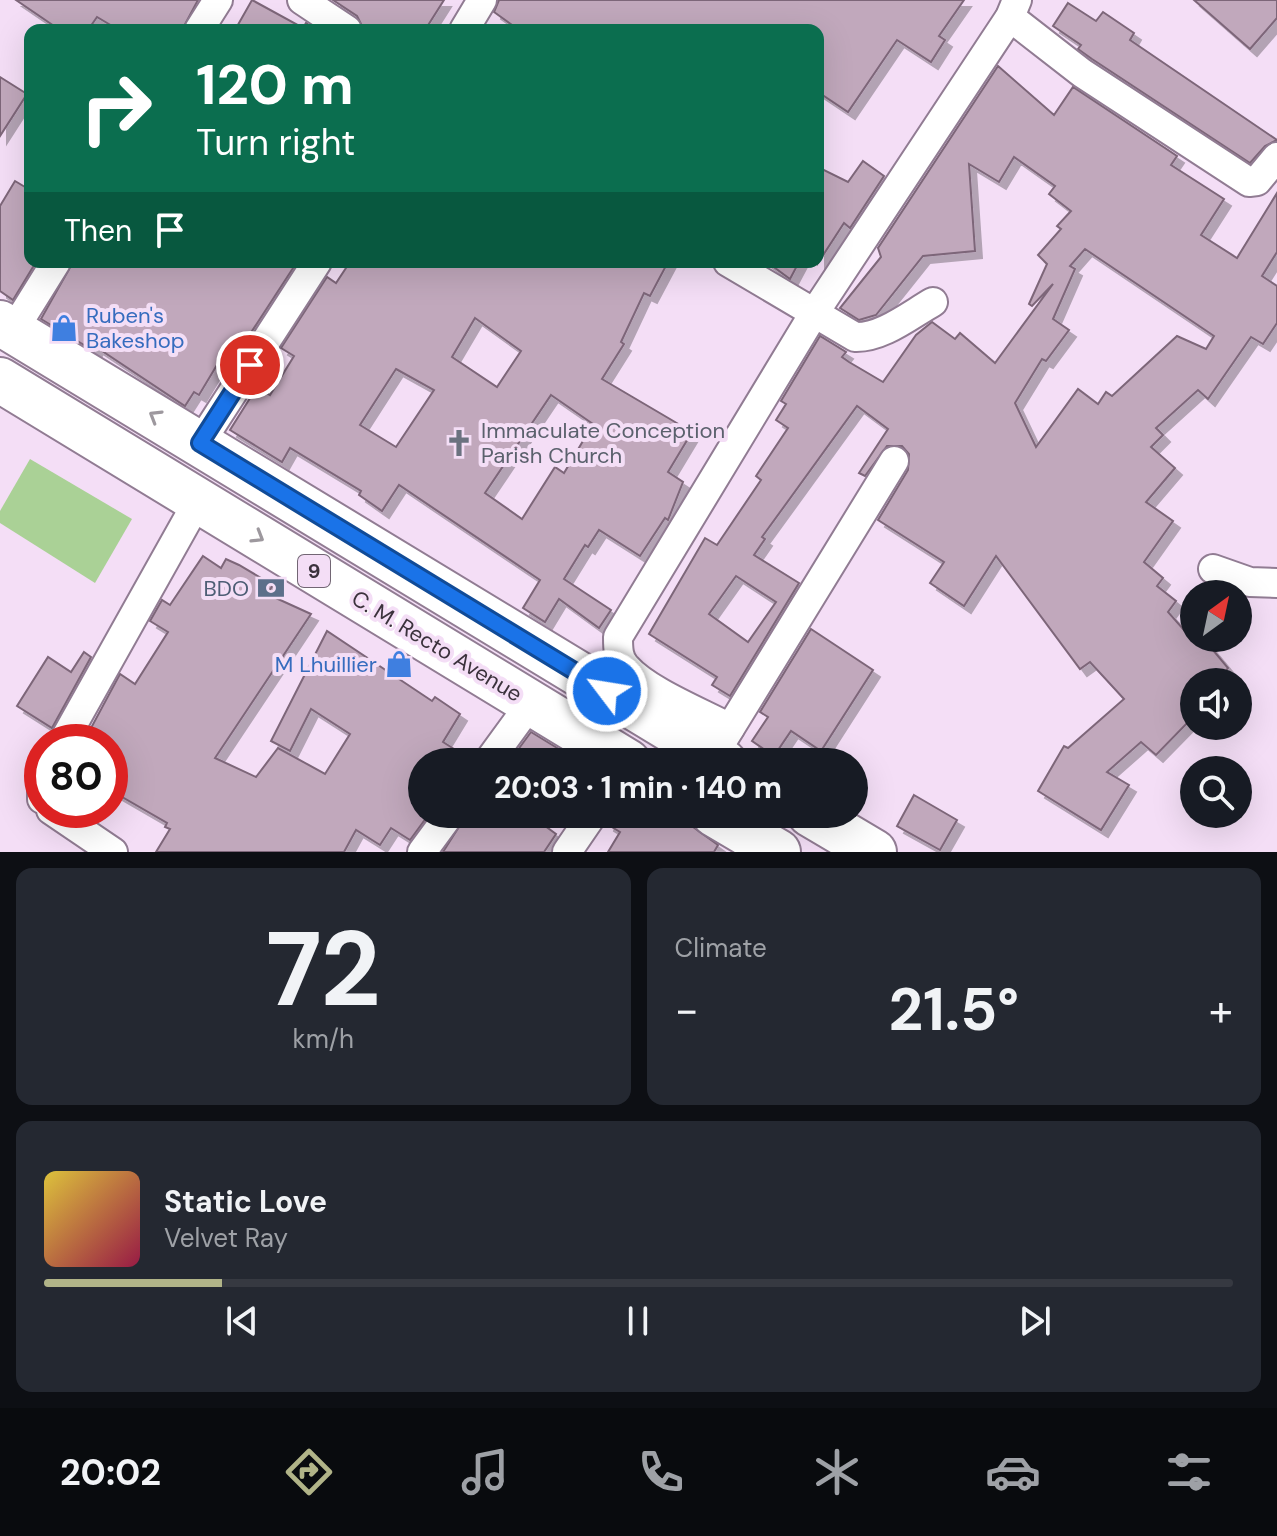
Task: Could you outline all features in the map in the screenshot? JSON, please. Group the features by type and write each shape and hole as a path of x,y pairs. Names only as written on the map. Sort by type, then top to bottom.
{"highway":[{"name":"9","path":"7,327 528,643 712,748"},
{"name":"C. M. Recto Avenue","path":"0,380 604,748"},
{"path":"517,695 528,643"},
{"path":"738,828 778,852"},
{"path":"834,828 874,852"}],"street":[{"path":"203,24 218,0"},
{"path":"302,0 338,24"},
{"path":"468,24 482,0"},
{"path":"715,748 624,666 618,652 618,637 813,315 1013,8 1082,73 1249,182 1257,181 1277,157"},
{"path":"7,327 51,268"},
{"path":"200,443 313,268"},
{"path":"738,268 855,337 866,337 933,302"},
{"path":"721,748 894,461"},
{"path":"73,724 198,501"},
{"path":"1213,569 1250,582 1277,583"},
{"path":"494,748 517,695"},
{"path":"78,828 113,852"},
{"path":"422,852 440,828"},
{"path":"567,852 583,828"}],"green space":[{"path":"30,459 132,519 95,583 0,523 0,511"}],"building":[{"path":"16,0 198,0 185,24 109,24 97,17 92,24 51,24"},
{"path":"252,0 296,24 238,24"},
{"path":"333,0 444,0 429,24 361,24 357,16"},
{"path":"499,0 964,0 939,36 945,40 931,62 897,40 848,112 824,96 824,24 511,24 494,12"},
{"path":"1194,0 1277,0 1277,18 1250,49"},
{"path":"1068,3 1096,21 1103,12 1134,33 1130,40 1277,140 1265,146 1250,163 1078,49 1081,45 1053,26"},
{"path":"998,66 1054,115 1073,87 1177,156 1171,165 1224,199 1201,235 1237,258 1277,193 1277,252 1262,276 1277,286 1277,323 1263,344 1251,337 1208,399 1198,390 1156,428 1163,435 1151,447 1175,468 1146,502 1173,521 1144,562 1163,578 1157,586 1176,601 1168,612 1180,626 1180,652 1215,652 1228,668 1180,668 1180,730 1156,755 1141,742 1107,772 1129,785 1101,830 1038,791 1064,746 1068,748 1124,699 1090,662 1080,669 996,556 964,606 930,583 944,562 878,520 908,470 909,454 902,446 887,446 865,476 859,473 888,429 857,406 762,537 765,539 754,555 799,583 730,696 712,685 717,677 649,634 705,538 717,545 761,480 756,476 788,428 776,420 786,404 781,401 820,336 846,352 842,357 883,382 916,335 932,322 955,339 960,333 995,363 1053,284 1032,306 1029,304 1047,264 1038,255 1061,229 1057,226 1071,211 1049,194 1055,186 1014,157 999,182 969,164 975,251 923,256 876,315 859,320 840,308 881,257 878,248","holes":["1085,249 1214,336 1206,349 1177,336 1112,396 1106,392 1098,404 1078,389 1036,447 1015,403 1042,359 1046,361 1069,330 1053,319 1075,269 1070,266","736,576 776,602 748,642 709,614"]},
{"path":"0,77 24,92 24,99 0,136"},
{"path":"863,161 884,176 850,228 844,223 824,254 824,170 848,182"},
{"path":"15,181 24,186 24,268 32,268 13,300 0,291 0,206"},
{"path":"70,268 293,268 226,371 217,365 199,395 194,392 185,406 96,347 94,351 41,319"},
{"path":"346,268 665,268 650,296 644,293 621,342 624,344 602,379 692,432 668,472 683,482 668,520 665,518 640,556 599,530 588,547 585,545 564,579 611,610 599,628 559,599 545,622 523,608 540,580 399,485 382,511 359,495 361,491 290,448 282,462 230,430 257,387 270,395 294,356 281,348 327,277 336,283","holes":["475,318 521,351 497,387 452,357","396,369 434,390 396,447 360,425","551,395 593,424 564,473 555,467 522,519 485,493"]},
{"path":"775,268 796,268 790,279"},
{"path":"203,556 221,568 226,559 239,565 273,585 267,594 311,614 215,758 256,777 278,748 325,774 350,734 311,709 290,751 271,741 327,631 432,701 435,697 460,714 443,742 452,748 408,748 408,828 419,828 410,840 391,828 380,845 356,830 344,852 156,852 170,829 165,827 167,823 128,800 128,724 93,724 120,674 135,684 168,632 150,621 162,600 170,605"},
{"path":"811,629 873,670 823,748 816,748 791,731 779,748 762,748 752,741 768,717 760,712"},
{"path":"84,652 91,657 54,724 46,724 17,706 48,657 71,672"},
{"path":"531,732 557,748 519,748"},
{"path":"914,795 957,820 940,850 897,826"},
{"path":"458,828 548,828 556,834 544,852 443,852"},
{"path":"614,828 694,828 718,845 714,852 608,852 620,832"}],"place":[{"name":"Ruben's Bakeshop","path":"64,328"},
{"name":"Immaculate Conception Parish Church","path":"459,443"},
{"name":"BDO","path":"271,588"},
{"name":"M Lhuillier","path":"399,664"}],"route":[{"path":"250,365 200,443 607,691"}]}
